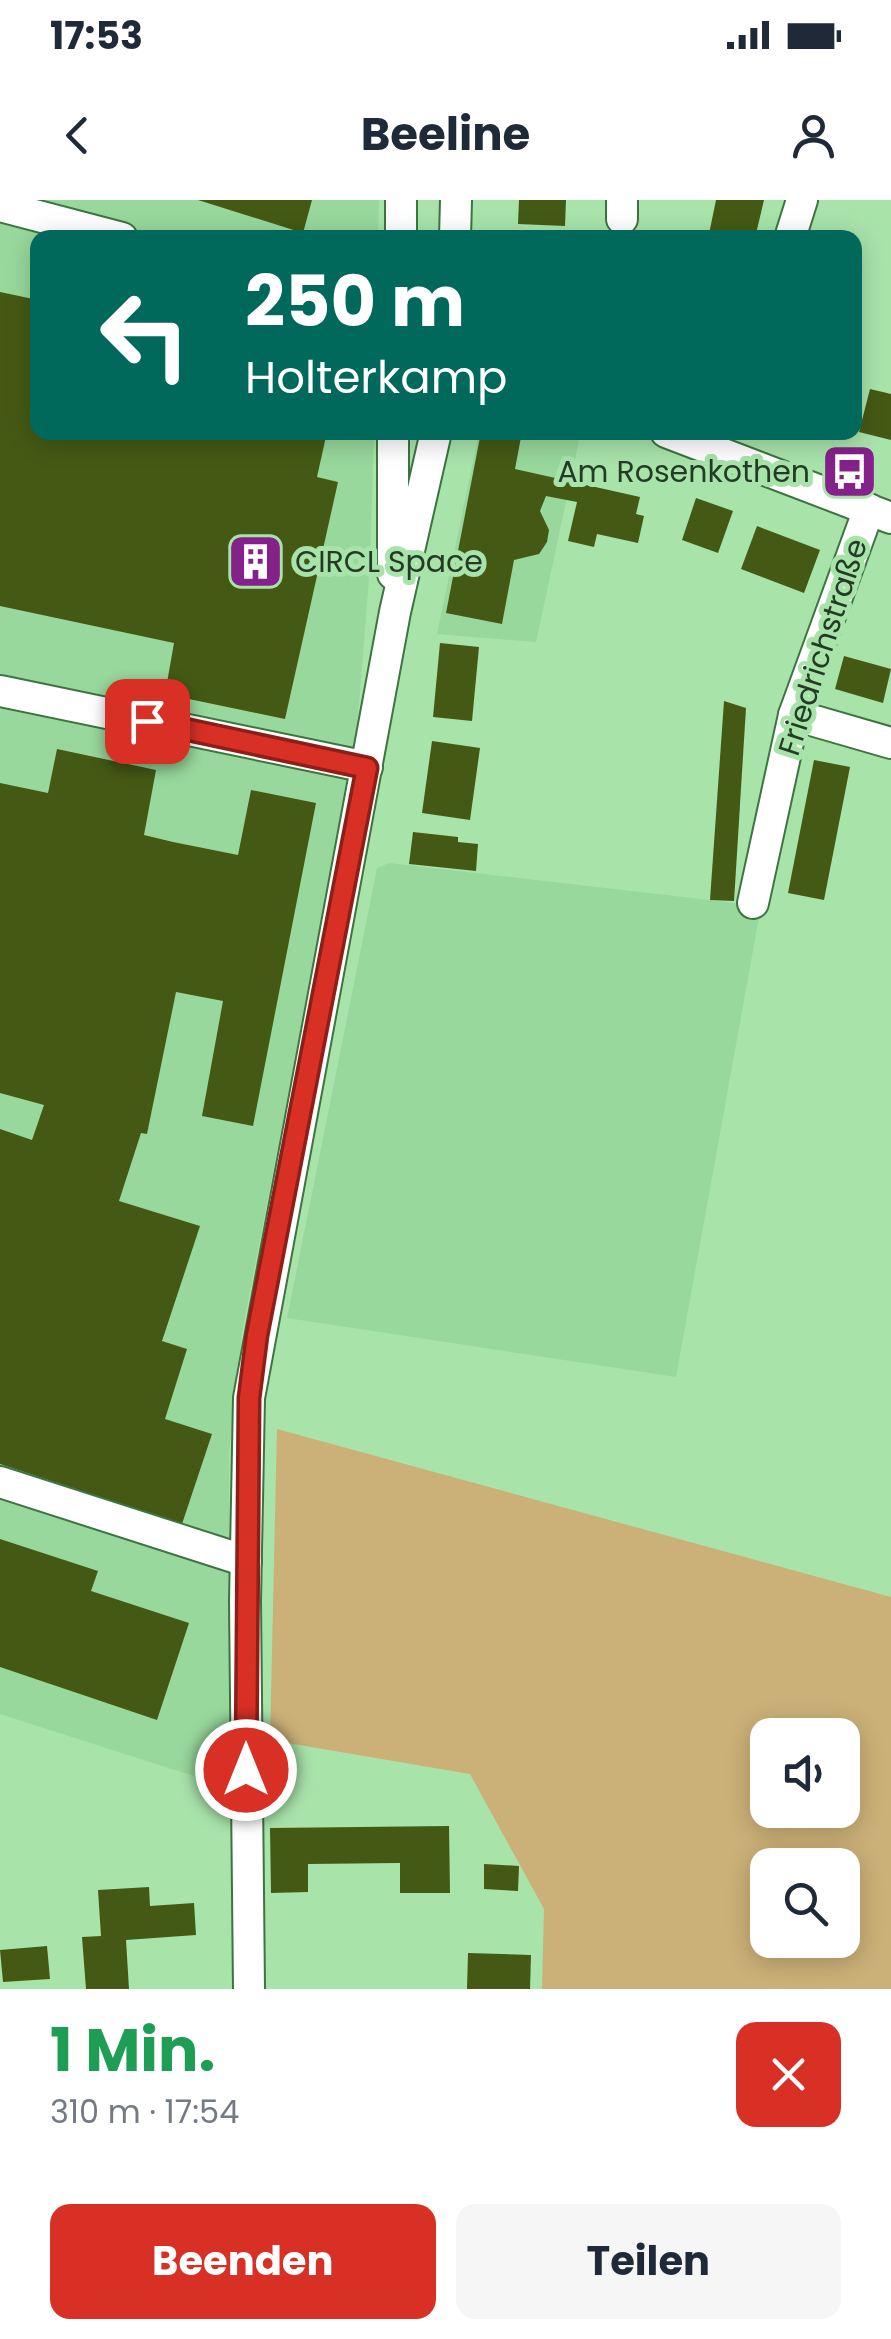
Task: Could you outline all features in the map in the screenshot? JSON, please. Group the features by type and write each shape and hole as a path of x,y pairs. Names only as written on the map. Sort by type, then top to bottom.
{"street":[{"path":"400,200 401,230"},
{"path":"455,230 456,200"},
{"path":"793,230 802,200"},
{"path":"0,206 92,230"},
{"path":"393,440 395,612"},
{"path":"250,1989 246,1561 249,1398 257,1335 395,612 434,440"},
{"path":"687,440 880,513"},
{"name":"Friedrichstraße","path":"752,903 794,715 880,513"},
{"path":"0,690 367,768"},
{"path":"794,715 891,742"},
{"path":"0,1482 246,1561"}],"shaded area":[{"path":"0,200 379,200 378,230 30,230 30,440 374,440 370,566 356,742 242,1333 229,1456 231,1788 0,1714"},
{"path":"478,440 579,441 536,642 437,634"},
{"path":"389,863 761,906 676,1377 287,1318 377,868"},
{"path":"277,1429 891,1597 891,1989 542,1989 544,1909 470,1774 270,1740"}],"building":[{"path":"198,200 312,200 304,230"},
{"path":"519,200 566,200 565,226 518,224"},
{"path":"716,200 764,200 757,230 710,230"},
{"path":"0,292 30,298 30,440 325,440 317,477 338,482 285,719 165,694 174,643 0,606"},
{"path":"870,389 891,394 891,440 862,433"},
{"path":"479,440 520,440 515,469 640,497 636,514 644,516 638,543 597,534 594,547 568,541 577,502 546,496 540,511 549,530 547,542 539,554 514,560 502,624 446,613"},
{"path":"696,498 733,511 718,553 682,540"},
{"path":"757,526 820,550 804,593 741,569"},
{"path":"440,643 479,647 472,721 433,717"},
{"path":"844,656 891,669 883,703 835,689"},
{"path":"724,701 746,708 734,901 710,900"},
{"path":"432,741 480,748 470,820 422,813"},
{"path":"57,749 156,770 144,835 173,842 238,855 251,790 316,803 253,1126 202,1116 223,1001 176,992 147,1134 141,1133 119,1201 200,1226 162,1341 187,1349 165,1419 212,1434 182,1524 0,1464 0,1129 32,1140 44,1105 0,1093 0,783 48,793"},
{"path":"814,760 850,767 824,900 788,893"},
{"path":"413,832 458,837 458,842 478,844 476,871 409,864"},
{"path":"0,1539 98,1571 91,1591 189,1623 157,1720 0,1667"},
{"path":"449,1826 450,1893 400,1893 400,1863 308,1864 308,1892 271,1893 270,1828"},
{"path":"484,1864 519,1866 518,1891 484,1889"},
{"path":"149,1887 150,1906 194,1903 196,1935 126,1940 129,1989 86,1989 82,1937 101,1936 98,1890"},
{"path":"47,1946 50,1979 3,1982 0,1950"},
{"path":"468,1953 531,1955 530,1989 467,1989"}],"place":[{"name":"Am Rosenkothen","path":"849,472"},
{"name":"CIRCL Space","path":"256,562"}],"route":[{"path":"147,721 367,768 257,1335 249,1398 246,1770"}]}
